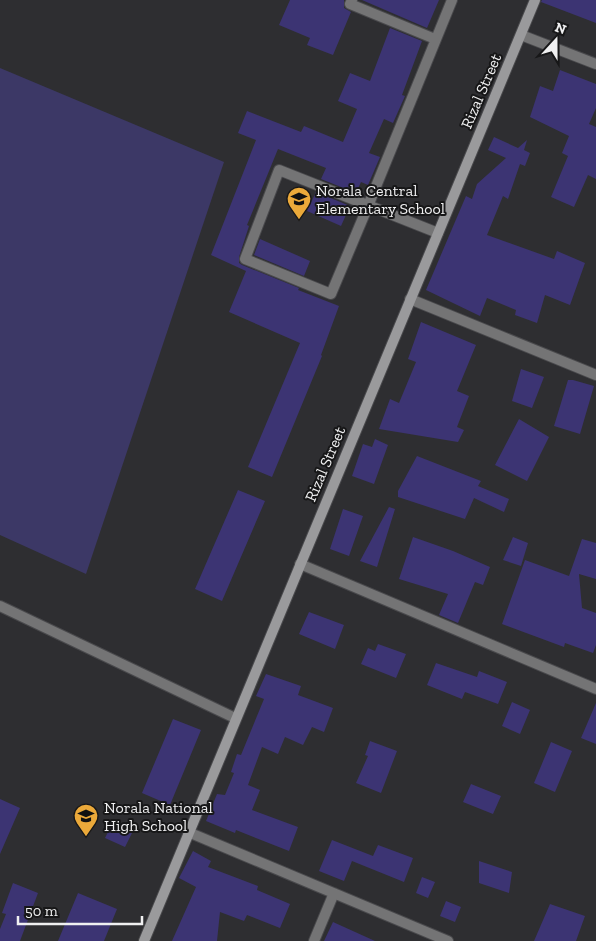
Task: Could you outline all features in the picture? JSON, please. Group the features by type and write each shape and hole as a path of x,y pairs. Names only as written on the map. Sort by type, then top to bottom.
{"main road":[{"name":"Rizal Street","path":"144,941 235,718 535,0"}],"street":[{"path":"352,0 350,4 435,39"},
{"path":"438,233 368,206 279,170 245,259 331,294 368,206 435,39 452,0"},
{"path":"521,34 596,64"},
{"path":"410,299 596,375"},
{"path":"300,564 596,689"},
{"path":"0,606 235,718"},
{"path":"188,832 448,941"},
{"path":"314,941 334,892"}],"shaded area":[{"path":"0,68 224,162 86,574 0,535"}],"building":[{"path":"290,0 344,0 344,8 351,12 333,55 307,45 310,38 279,25"},
{"path":"362,0 439,0 427,28"},
{"path":"542,0 596,0 596,23 541,2"},
{"path":"390,28 422,41 402,95 405,96 393,123 384,119 369,153 380,157 368,185 361,182 356,193 321,179 326,168 278,149 247,225 249,226 239,257 239,263 339,306 322,356 272,477 248,467 300,343 229,312 246,271 211,255 256,140 238,133 247,111 301,132 304,126 343,142 357,109 338,101 350,73 370,81"},
{"path":"560,70 596,84 596,108 589,124 596,127 596,179 588,175 574,207 551,197 568,156 562,153 569,136 530,117 540,86 553,91"},
{"path":"494,137 518,148 527,140 524,150 530,153 525,166 520,164 508,199 503,196 487,235 554,259 557,251 585,263 570,305 545,295 537,323 515,315 516,310 487,298 480,316 426,290 466,196 472,199 477,184 506,158 488,150"},
{"path":"316,192 350,206 341,226 307,211"},
{"path":"260,239 310,261 304,276 254,255"},
{"path":"421,322 476,345 457,391 469,396 457,427 464,430 458,442 379,429 390,399 399,403 416,362 408,359"},
{"path":"521,369 544,377 532,408 512,401"},
{"path":"568,380 594,386 580,434 554,426"},
{"path":"519,419 549,437 527,481 495,465"},
{"path":"375,439 388,445 374,484 352,476 363,444 372,447"},
{"path":"417,456 481,481 478,486 509,499 504,512 474,498 465,519 398,497 398,491"},
{"path":"238,490 265,501 222,601 195,589"},
{"path":"389,507 395,509 377,567 360,561"},
{"path":"343,509 363,516 349,556 330,549"},
{"path":"413,537 490,567 483,585 475,582 458,623 439,615 448,594 399,579"},
{"path":"513,537 528,543 521,566 503,560"},
{"path":"582,539 596,543 596,579 579,574 582,608 596,613 596,645 593,653 565,643 564,647 502,624 525,560 569,576"},
{"path":"309,612 344,625 335,649 299,634"},
{"path":"378,644 406,654 396,678 361,664 368,648 375,651"},
{"path":"436,663 477,677 479,671 507,682 498,704 465,692 462,699 427,685"},
{"path":"266,674 301,686 298,695 333,708 324,732 312,727 303,745 285,737 278,754 262,747 248,785 260,790 252,810 298,827 289,851 236,830 235,833 206,821 217,794 225,795 234,773 231,772 237,754 241,755 264,699 256,696"},
{"path":"512,702 530,710 520,734 502,726"},
{"path":"596,703 596,744 581,738"},
{"path":"173,719 201,730 170,805 142,793"},
{"path":"370,741 397,751 381,793 356,783 368,756 365,755"},
{"path":"551,742 572,751 555,792 534,783"},
{"path":"471,784 501,796 493,814 463,802"},
{"path":"0,799 20,808 0,854"},
{"path":"112,824 132,833 125,847 105,838"},
{"path":"332,840 373,856 378,845 413,858 404,882 352,861 344,881 319,871"},
{"path":"193,851 211,861 208,867 258,886 257,890 290,904 280,928 247,915 244,921 220,912 217,941 172,941 196,887 179,878"},
{"path":"479,861 512,872 509,893 479,883"},
{"path":"422,877 435,882 428,898 416,893"},
{"path":"13,883 38,893 20,941 0,941 0,929 6,914 2,913"},
{"path":"78,893 117,909 104,941 58,941"},
{"path":"446,901 461,907 455,922 440,916"},
{"path":"550,904 585,916 576,941 534,941"},
{"path":"333,922 375,941 324,941"}],"place":[{"name":"Norala Central Elementary School","path":"299,220"},
{"name":"Norala National High School","path":"86,837"}]}
